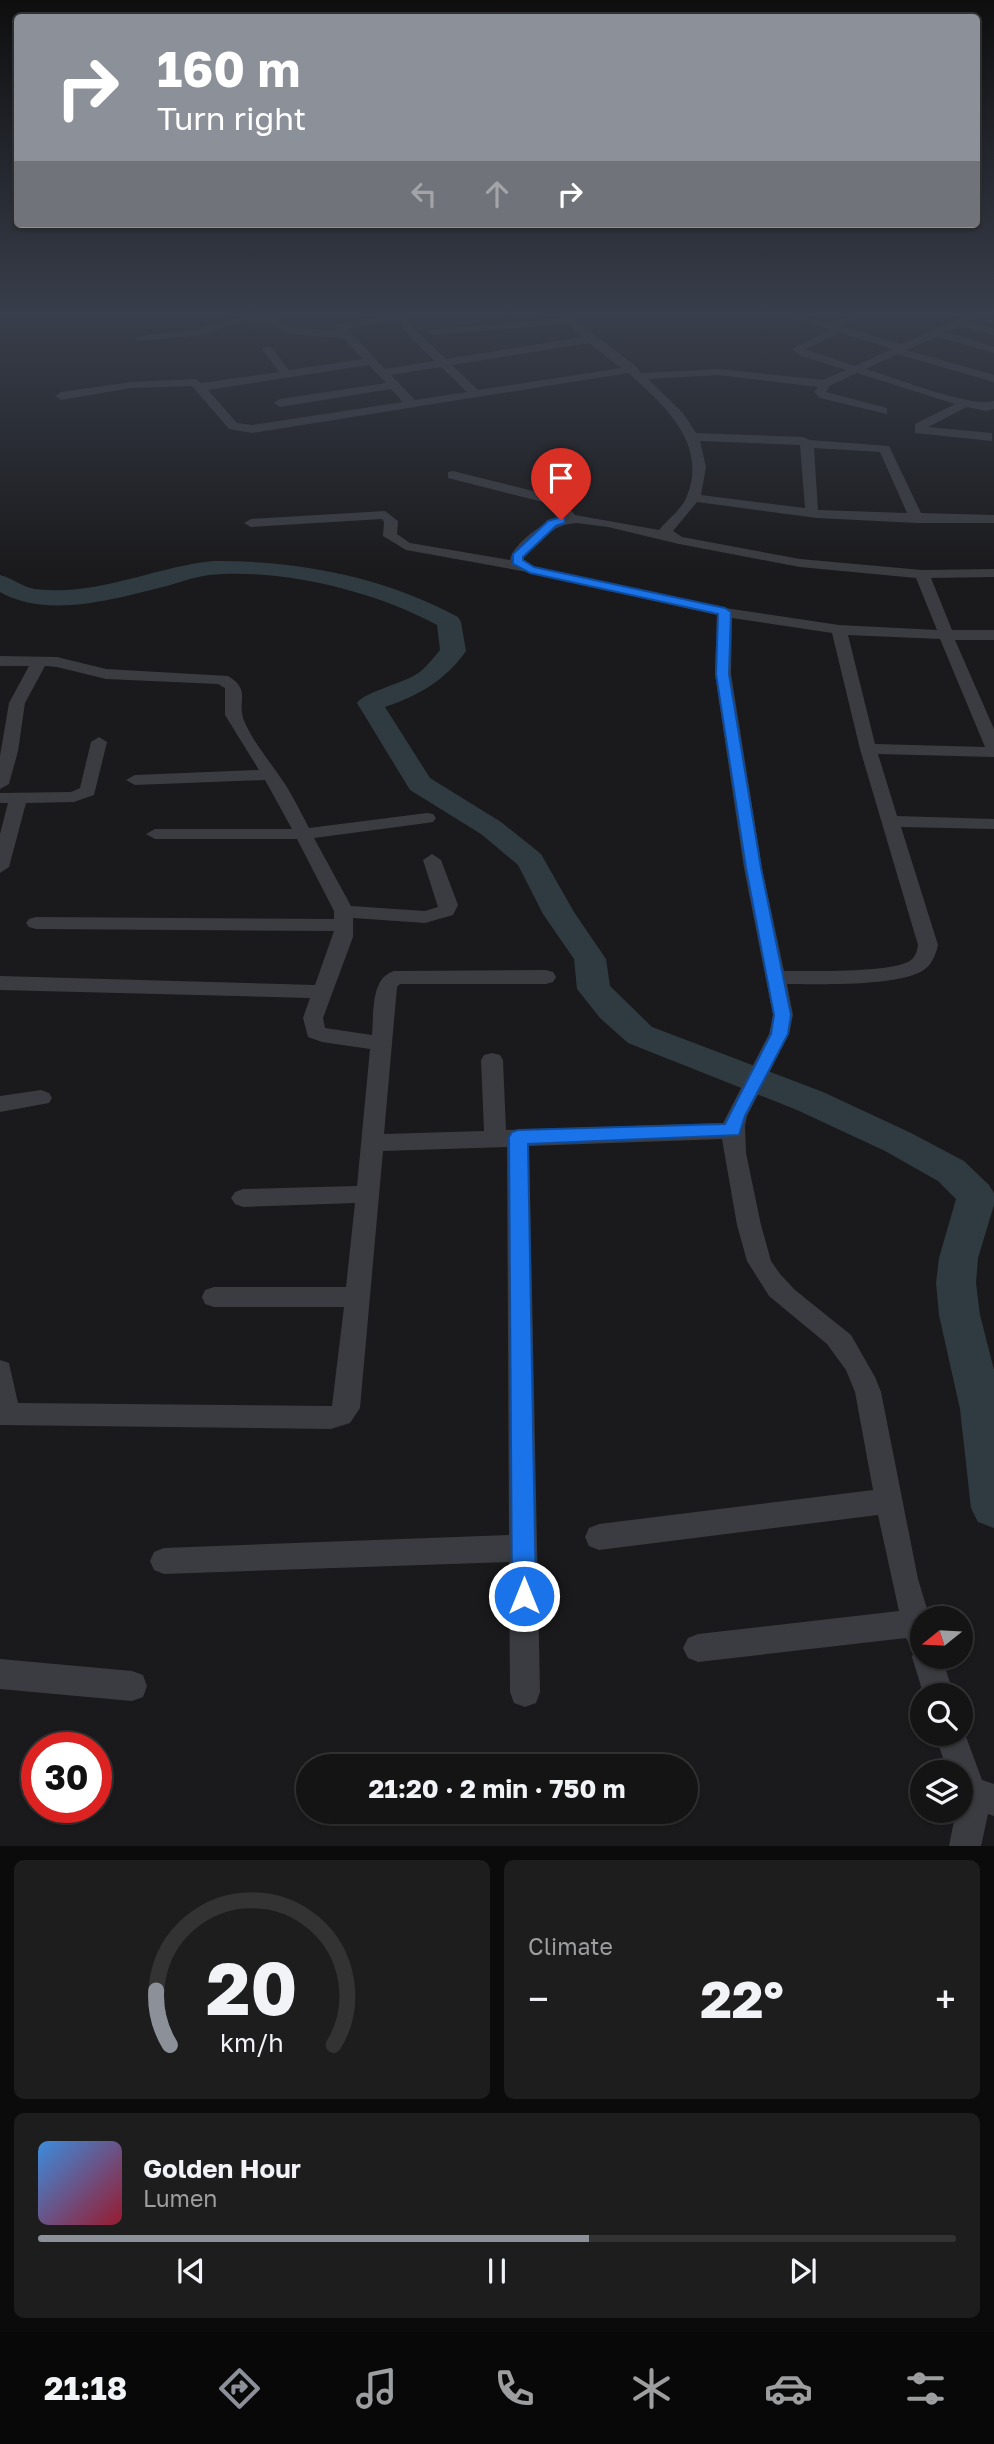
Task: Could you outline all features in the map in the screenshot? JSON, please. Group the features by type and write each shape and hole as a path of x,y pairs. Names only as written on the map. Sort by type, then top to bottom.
{"street":[{"path":"212,400 233,426 241,429 429,400"},
{"path":"277,400 295,422"},
{"path":"663,400 676,413 691,437 699,454 700,470 693,498 666,530 666,535"},
{"path":"840,400 883,411"},
{"path":"956,400 986,407 994,405"},
{"path":"965,403 919,427 919,430 992,437"},
{"path":"691,437 799,439 807,444 885,449 917,519"},
{"path":"807,444 812,513"},
{"path":"453,475 556,501 572,520"},
{"path":"693,498 812,513 917,519 994,519"},
{"path":"251,523 385,514 391,521 390,536 406,546 523,567 725,612 839,630 994,635"},
{"path":"523,567 517,562 517,556 552,524 572,520 666,535 678,540 800,563 922,574 994,573"},
{"path":"868,750 994,751 922,574"},
{"path":"725,612 723,674 753,868 783,1015 779,1034 734,1124 733,1150 758,1259 769,1280 788,1300 837,1338 857,1364 868,1392 887,1501 912,1606"},
{"path":"776,978 894,972 915,967 925,958 928,945 868,750 839,630"},
{"path":"0,661 40,661 106,674 222,679 232,685 235,692 233,715 239,728 270,775 303,834 344,918 313,1018 315,1031 322,1035 382,1044"},
{"path":"0,784 10,751 17,703 40,661"},
{"path":"0,867 9,799 74,797 88,791 99,742"},
{"path":"135,780 270,775"},
{"path":"155,834 303,834 427,818"},
{"path":"890,821 994,824"},
{"path":"36,923 425,917 446,911 449,905 432,860"},
{"path":"0,1371 3,1414 331,1418 341,1415 347,1408 387,986 394,978 547,977"},
{"path":"0,983 323,992"},
{"path":"492,1060 506,1138 524,1548 524,1692"},
{"path":"0,1104 41,1098"},
{"path":"372,1143 734,1124"},
{"path":"243,1198 367,1194"},
{"path":"214,1297 357,1297"},
{"path":"599,1537 887,1501"},
{"path":"164,1561 524,1548"},
{"path":"698,1648 910,1633"},
{"path":"0,1674 132,1686"},
{"path":"956,1746 983,1796 965,1846"}],"waterway":[{"path":"0,582 16,591 34,596 70,597 128,588 206,569 268,570 301,574 368,589 427,610 449,622 453,651 430,677 397,694 370,703 420,784 491,828 530,860 559,914 590,959 594,989 612,1010 640,1035 810,1101 898,1142 951,1171 976,1195 973,1214 961,1249 956,1283 963,1332 982,1409 994,1508"}],"route":[{"path":"524,1596 518,1137 732,1130 736,1116 779,1034 783,1015 753,868 723,674 725,612 530,569 517,562 517,556 552,524 561,520"}]}
